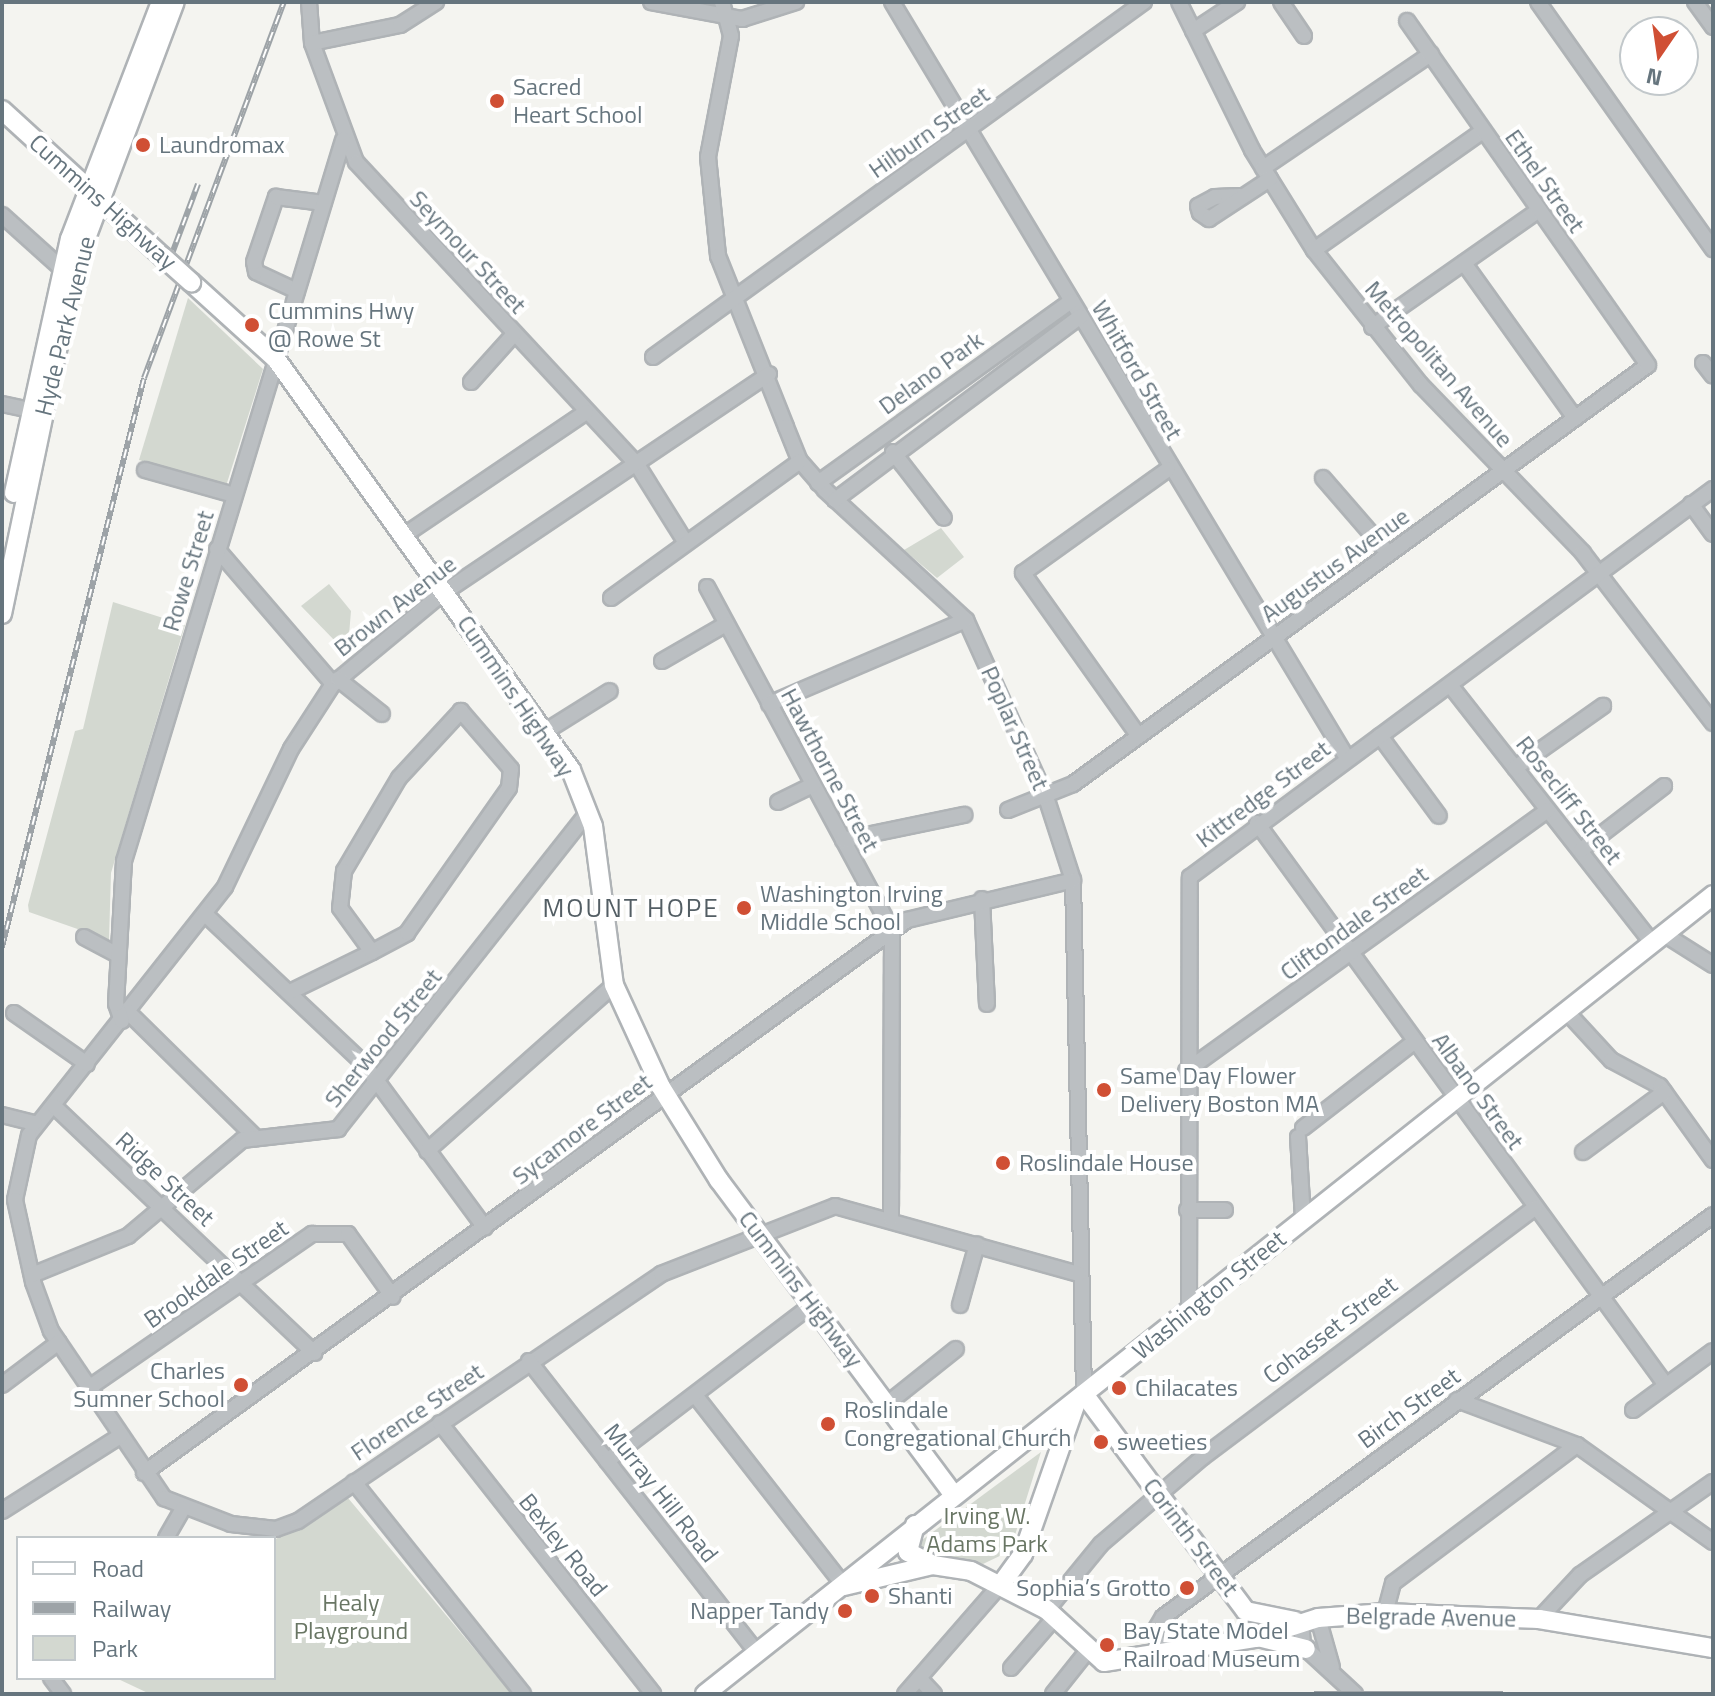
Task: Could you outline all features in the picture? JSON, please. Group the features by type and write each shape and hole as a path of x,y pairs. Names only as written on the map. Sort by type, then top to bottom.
{"main road":[{"name":"Hyde Park Avenue","path":"2,551 93,194 161,2"},
{"name":"Hyde Park Avenue","path":"2,614 61,268 175,2"},
{"name":"Cummins Highway","path":"2,110 276,359 546,731 588,812 614,985 665,1094 758,1234 954,1495"},
{"name":"Washington Street","path":"705,1694 1713,895"},
{"name":"Corinth Street","path":"1084,1394 1246,1611 1310,1620"},
{"name":"Poplar Street","path":"1002,1583 1023,1554 1051,1468 1084,1394"},
{"path":"1020,1445 1042,1444 1051,1468"},
{"path":"915,1525 908,1552 933,1565 1002,1583 1052,1613 1089,1649"},
{"path":"844,1586 933,1565"},
{"path":"1229,1637 1246,1626 1246,1611"},
{"name":"Belgrade Avenue","path":"1089,1649 1104,1662 1229,1637 1256,1638 1310,1620 1385,1613 1539,1619 1713,1648"},
{"path":"1256,1638 1306,1649"}],"street":[{"name":"Seymour Street","path":"309,2 312,43 343,140 374,184 636,463 686,543"},
{"path":"312,43 400,25 436,2"},
{"path":"651,2 725,18 760,16 796,2"},
{"name":"Poplar Street","path":"722,2 731,36 708,157 718,256 739,298 800,461 835,500 966,620 1046,797 1073,880 1080,948 1079,1274 1084,1394"},
{"name":"Whitford Street","path":"892,2 1168,469 1347,758"},
{"name":"Hilburn Street","path":"653,357 969,133 1144,2"},
{"name":"Metropolitan Avenue","path":"1179,2 1266,174 1314,250 1372,327 1599,573 1713,723"},
{"path":"1193,31 1237,2"},
{"path":"1281,2 1304,36"},
{"path":"1538,2 1713,249"},
{"path":"1695,2 1713,27"},
{"name":"Ethel Street","path":"1407,21 1536,212 1648,365"},
{"path":"1240,196 1431,54"},
{"path":"1314,250 1483,131"},
{"name":"Rowe Street","path":"125,1017 118,955 124,861 343,140"},
{"path":"297,291 256,272 254,262 276,197 324,203"},
{"path":"1372,327 1536,212"},
{"path":"2,215 61,268"},
{"path":"1464,263 1575,418"},
{"name":"Delano Park","path":"818,483 1071,301"},
{"name":"Delano Park","path":"835,500 893,452 1080,317"},
{"path":"471,382 514,334"},
{"path":"1703,363 1713,376"},
{"name":"Augustus Avenue","path":"1008,810 1046,797 1138,735 1648,365"},
{"name":"Brown Avenue","path":"35,1123 54,1106 205,914 250,844 291,749 336,682 444,592 769,374"},
{"path":"2,404 37,411"},
{"path":"403,536 586,412"},
{"path":"893,452 944,518"},
{"path":"611,598 800,461"},
{"path":"1138,735 1023,573 1168,469"},
{"path":"145,470 234,495"},
{"path":"1323,478 1388,553"},
{"name":"Kittredge Street","path":"1189,1311 1186,1071 1188,882 1257,823 1450,685 1713,489"},
{"path":"1691,504 1713,534"},
{"path":"217,549 336,682 382,714"},
{"name":"Hawthorne Street","path":"707,587 892,930 891,1219"},
{"path":"769,704 966,620"},
{"path":"662,661 726,624"},
{"name":"Rosecliff Street","path":"1450,685 1548,810 1658,938"},
{"path":"546,731 610,691"},
{"path":"1515,768 1603,706"},
{"path":"290,992 372,952 417,922 509,788 511,769 461,711 399,778 344,871 340,908 372,952"},
{"path":"1380,736 1439,816"},
{"path":"778,802 813,785"},
{"path":"1581,850 1664,786"},
{"name":"Cliftondale Street","path":"1186,1071 1548,810"},
{"name":"Sherwood Street","path":"32,1275 121,1240 165,1208 242,1140 338,1129 379,1081 588,812"},
{"path":"843,840 964,815"},
{"name":"Albano Street","path":"1257,823 1598,1296 1665,1384"},
{"name":"Sycamore Street","path":"144,1473 393,1297 892,930 919,913 1073,880"},
{"path":"982,899 987,1004"},
{"path":"205,914 290,992 379,1081 485,1228"},
{"path":"84,937 118,955"},
{"path":"1658,938 1713,965"},
{"path":"427,1151 614,985"},
{"path":"1566,1011 1611,1060 1664,1092 1713,1160"},
{"path":"14,1013 87,1064"},
{"path":"125,1017 256,1138"},
{"path":"1303,1219 1301,1133 1415,1041"},
{"path":"1583,1152 1664,1092"},
{"name":"Ridge Street","path":"54,1106 165,1208 314,1353"},
{"path":"2,1115 35,1123 15,1187 32,1275 59,1342 144,1473 183,1509 167,1536"},
{"name":"Florence Street","path":"183,1509 276,1529 354,1482 661,1274 835,1206 891,1219 1079,1274"},
{"name":"Cohasset Street","path":"1011,1668 1101,1544 1331,1355 1535,1208"},
{"path":"1187,1210 1225,1210"},
{"name":"Birch Street","path":"1161,1650 1157,1622 1598,1296 1713,1215"},
{"name":"Brookdale Street","path":"90,1387 312,1234 333,1230 357,1242 393,1297"},
{"path":"960,1305 977,1244"},
{"path":"607,1461 813,1304"},
{"path":"2,1385 59,1342"},
{"path":"887,1404 956,1349"},
{"path":"1633,1410 1713,1351"},
{"name":"Murray Hill Road","path":"529,1361 757,1653"},
{"path":"695,1395 844,1586"},
{"path":"1457,1400 1577,1445 1713,1542"},
{"name":"Bexley Road","path":"440,1423 653,1694"},
{"path":"2,1511 120,1436"},
{"path":"1385,1613 1389,1586 1577,1445"},
{"path":"354,1482 523,1694"},
{"path":"1539,1619 1580,1575 1713,1482"},
{"path":"934,1694 913,1689 1002,1583"},
{"path":"1310,1620 1306,1649 1332,1668 1355,1694"},
{"path":"1310,1620 1332,1668"},
{"path":"1053,1694 1089,1649"}],"green space":[{"path":"188,298 263,369 226,486 139,460"},
{"path":"941,528 964,557 937,578 904,550"},
{"path":"329,584 351,611 349,635 337,643 301,606"},
{"path":"113,602 185,625 111,873 109,940 29,912 28,905 75,731 83,729"},
{"name":"Irving W. Adams Park","path":"1041,1452 1010,1551 983,1564 919,1551 918,1543"},
{"name":"Healy Playground","path":"348,1498 512,1694 150,1694 120,1680 276,1680 276,1539"}],"railway":[{"path":"2,947 144,378 284,2"},
{"path":"170,259 198,184"},
{"path":"1314,1694 1503,1694"}],"place":[{"name":"Sacred Heart School","path":"497,101"},
{"name":"Laundromax","path":"143,145"},
{"name":"Cummins Hwy @ Rowe St","path":"252,325"},
{"name":"Washington Irving Middle School","path":"744,908"},
{"name":"Same Day Flower Delivery Boston MA","path":"1104,1090"},
{"name":"Roslindale House","path":"1003,1163"},
{"name":"Charles Sumner School","path":"241,1385"},
{"name":"Chilacates","path":"1119,1388"},
{"name":"Roslindale Congregational Church","path":"828,1424"},
{"name":"sweeties","path":"1101,1442"},
{"name":"Sophia’s Grotto","path":"1187,1588"},
{"name":"Shanti","path":"872,1596"},
{"name":"Napper Tandy","path":"845,1611"},
{"name":"Bay State Model Railroad Museum","path":"1107,1645"}],"district":[{"name":"MOUNT HOPE","path":"631,908"}]}
